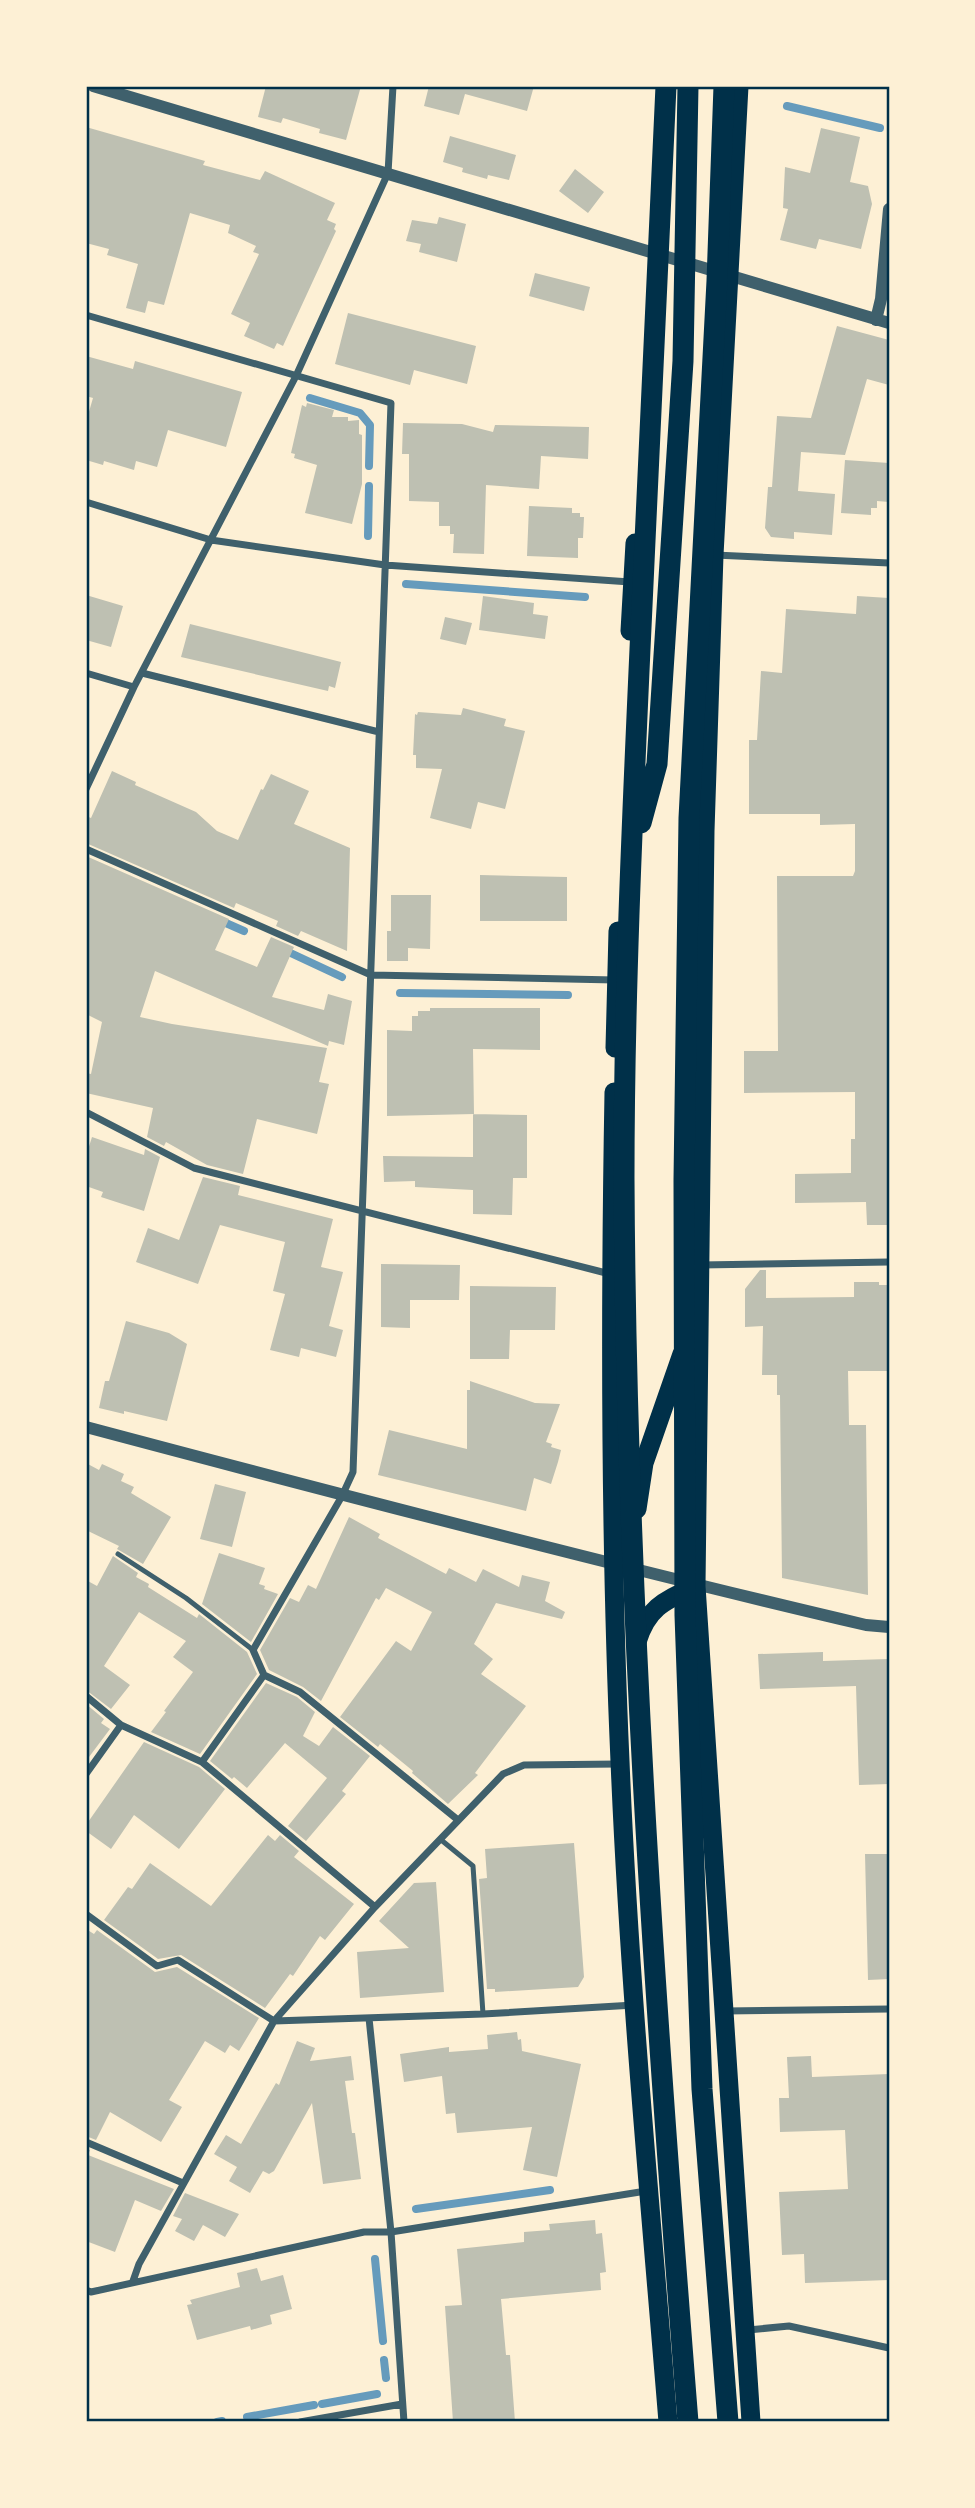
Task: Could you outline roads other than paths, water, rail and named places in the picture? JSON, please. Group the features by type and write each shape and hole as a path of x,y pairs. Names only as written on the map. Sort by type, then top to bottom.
{"highway":[{"path":"660,86 632,583 616,980 611,1275 613,1563 620,1764 635,2004 668,2422"},
{"path":"666,86 626,982 624,1176 628,1462 639,1738 663,2113 688,2422"},
{"path":"631,859 657,764 683,361 688,86"},
{"path":"724,86 689,818 684,1194 686,1643 702,2089 728,2422"},
{"path":"739,86 714,555 705,831 696,1586 751,2422"},
{"path":"613,1563 635,1532 644,1463 689,1333 699,1265"},
{"path":"618,1712 640,1631 650,1612 664,1601 696,1586"}],"street":[{"path":"93,86 883,321 881,299 889,209"},
{"path":"86,789 134,687 296,376 388,173 393,86"},
{"path":"86,315 391,403 353,1472 342,1496 253,1650 264,1675 299,1692 458,1820"},
{"path":"86,502 211,540 385,565 632,583"},
{"path":"714,555 889,563"},
{"path":"86,673 134,687"},
{"path":"142,673 379,732"},
{"path":"86,849 371,975 616,980"},
{"path":"86,1112 194,1168 611,1275"},
{"path":"699,1265 889,1262"},
{"path":"86,1427 342,1496 696,1586 866,1625 889,1627"},
{"path":"201,1762 264,1675"},
{"path":"86,1696 121,1725 201,1762 375,1907"},
{"path":"86,1774 121,1725"},
{"path":"133,2281 139,2264 274,2021 375,1907 503,1774 513,1768 524,1765 620,1764"},
{"path":"86,1914 157,1966 177,1960 274,2021 483,2014 635,2004"},
{"path":"723,2011 889,2009"},
{"path":"369,2018 391,2232 404,2422"},
{"path":"86,2142 183,2183"},
{"path":"86,2290 91,2292 364,2232 391,2232 650,2191"},
{"path":"744,2331 789,2326 889,2348"},
{"path":"300,2422 402,2404"}],"lane":[{"path":"118,1555 186,1598 253,1650"},
{"path":"440,1839 473,1866 483,2014"}],"waterway":[{"path":"787,106 880,128"},
{"path":"310,398 360,413 370,425 369,466"},
{"path":"368,536 369,486"},
{"path":"406,584 585,597"},
{"path":"219,920 244,931"},
{"path":"282,949 342,977"},
{"path":"400,993 568,995"},
{"path":"416,2209 550,2190"},
{"path":"375,2259 383,2341"},
{"path":"384,2360 386,2378"},
{"path":"322,2404 377,2394"},
{"path":"247,2417 314,2405"},
{"path":"217,2422 222,2421"}]}
